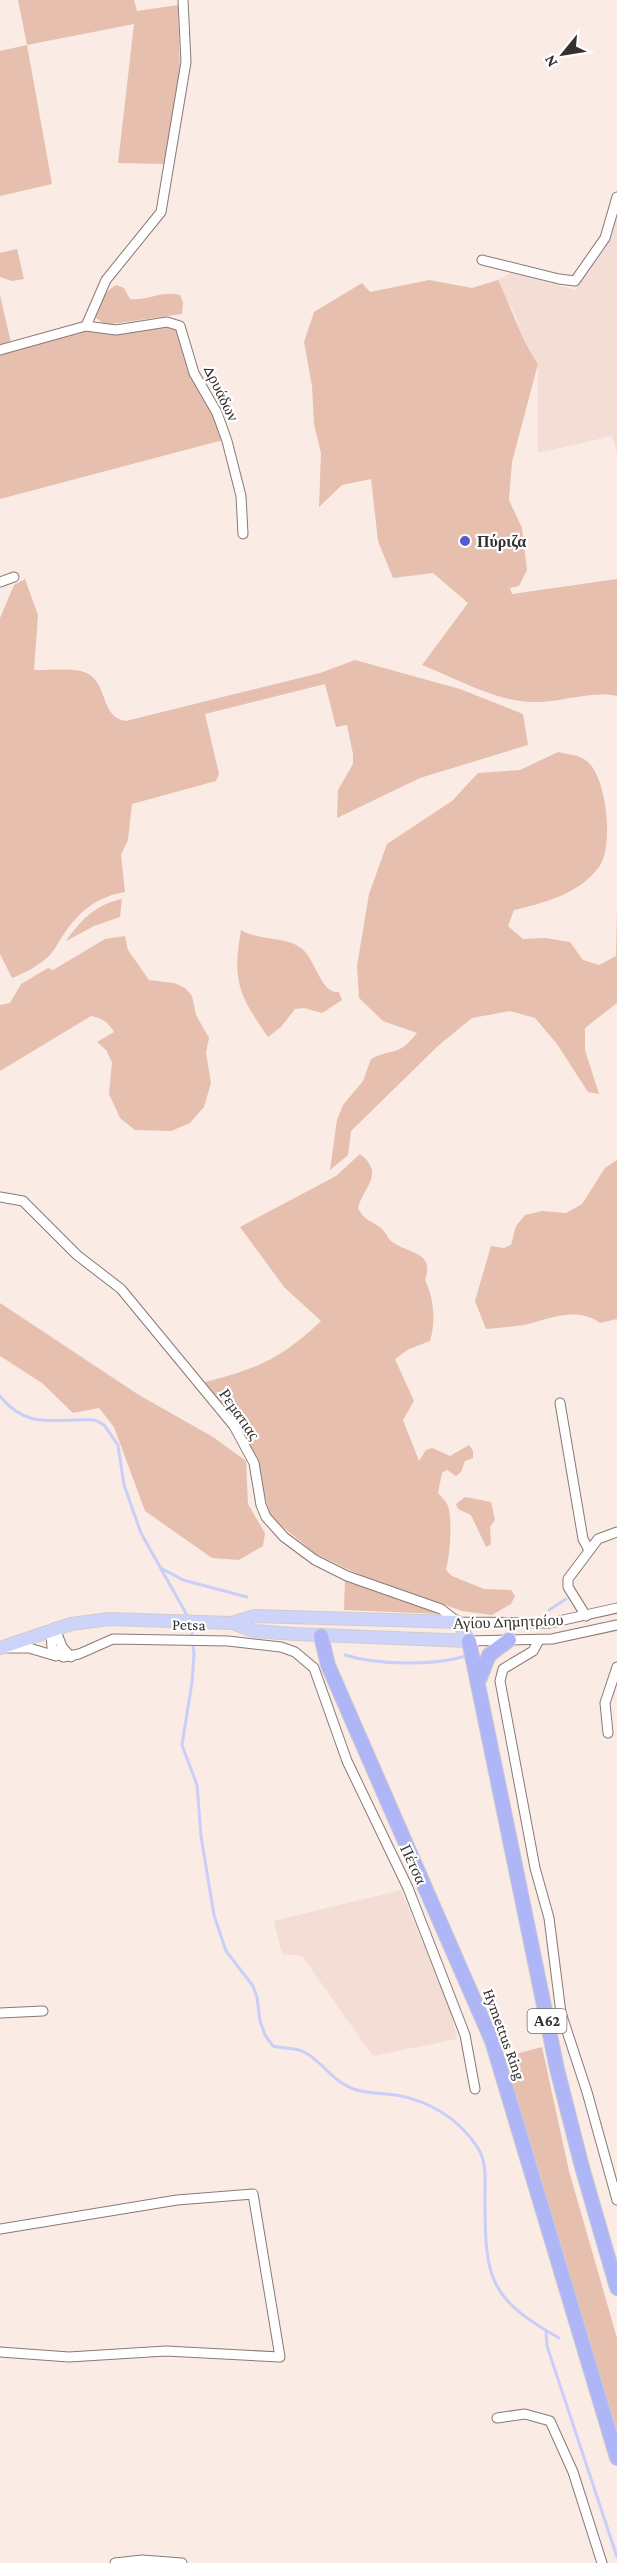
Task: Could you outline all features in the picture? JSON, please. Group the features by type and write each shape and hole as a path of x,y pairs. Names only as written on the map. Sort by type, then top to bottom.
{"highway":[{"name":"Hymettus Ring","path":"321,1636 328,1665 492,2041 617,2458"},
{"path":"479,1683 484,1661 494,1650 509,1640"},
{"path":"469,1641 479,1683"},
{"name":"Α62","path":"479,1683 557,2069 617,2288"}],"main road":[{"path":"232,1623 254,1616 458,1622 469,1641"},
{"path":"0,1648 55,1628 90,1620 232,1623 254,1631 321,1636 322,1618"},
{"name":"Αγίου Δημητρίου","path":"321,1636 469,1641"}],"street":[{"path":"0,350 86,326 106,280 161,212 186,62 183,0"},
{"path":"482,260 575,281 605,238 617,198"},
{"name":"Δρυάδων","path":"86,326 116,330 167,322 180,326 194,373 217,413 227,441 241,496 243,534"},
{"path":"0,582 14,577"},
{"name":"Ρεματιας","path":"0,1197 23,1201 77,1255 130,1299 234,1426 254,1463 263,1511 284,1537 329,1568 441,1609 458,1622"},
{"path":"560,1403 583,1539 589,1550"},
{"path":"586,1616 567,1582 589,1550 602,1536 617,1532"},
{"name":"Αγίου Δημητρίου","path":"458,1622 532,1624 586,1616 617,1608"},
{"name":"Αγίου Δημητρίου","path":"469,1641 539,1640 576,1635 617,1625"},
{"path":"55,1628 67,1657"},
{"name":"Petsa","path":"67,1657 100,1644 126,1639 228,1641"},
{"path":"539,1640 533,1651 503,1669 500,1681 535,1868 549,1918 561,2013 590,2101 617,2200"},
{"name":"Πέτσα","path":"228,1641 281,1647 295,1652 314,1668 347,1761 408,1888 465,2035 475,2089"},
{"path":"0,1648 29,1648 67,1657"},
{"path":"608,1733 605,1703 617,1667"},
{"path":"0,2013 43,2011"},
{"path":"0,2229 177,2200 253,2194 280,2357 166,2351 69,2357 0,2352"},
{"path":"497,2418 525,2414 550,2421 573,2472 602,2563"},
{"path":"115,2563 142,2560 182,2563"}],"shaded area":[{"path":"18,0 134,0 137,11 178,5 180,73 165,164 118,163 134,24 27,45"},
{"path":"27,45 52,184 0,196 0,51"},
{"path":"617,208 617,452 612,436 538,453 538,364 523,342 516,317 498,280 511,273 517,273 575,290 608,239"},
{"path":"17,249 24,279 12,281 0,277 0,253"},
{"path":"429,280 472,288 498,280 521,333 538,364 512,462 509,500 522,528 527,570 519,586 510,588 512,594 617,579 617,696 597,695 543,702 519,701 491,694 422,665 468,603 433,573 393,578 378,541 371,479 342,485 319,507 321,453 314,424 312,386 304,342 314,312 362,283 370,292"},
{"path":"116,285 124,288 130,299 167,294 180,295 183,302 182,314 105,325 95,317 97,307 108,291"},
{"path":"0,295 11,343 0,347"},
{"path":"166,325 178,329 188,370 218,425 223,440 0,499 0,355 86,330"},
{"path":"25,579 38,615 34,670 85,672 100,687 112,714 126,721 320,673 355,660 460,689 523,714 528,745 420,778 337,818 338,790 353,764 353,754 347,725 336,727 325,684 205,714 219,774 216,781 132,804 128,840 121,855 125,892 105,898 81,913 49,956 31,969 12,978 0,954 0,618 14,585"},
{"path":"558,752 582,758 595,771 604,797 606,813 604,857 591,876 571,891 514,910 508,926 523,939 545,938 570,942 583,960 599,965 616,956 617,910 617,1003 585,1028 585,1050 599,1094 588,1092 557,1044 535,1018 510,1011 472,1018 439,1045 351,1131 348,1155 330,1170 337,1120 343,1105 363,1081 371,1059 400,1049 417,1033 383,1021 359,998 357,966 369,894 387,844 452,801 478,773 520,770"},
{"path":"122,899 120,917 94,926 66,941 90,914 104,905"},
{"path":"241,930 256,936 294,944 301,948 311,960 327,988 339,992 342,1000 322,1013 304,1008 295,1009 281,1027 268,1037 250,1010 240,987 237,963"},
{"path":"125,936 128,950 149,980 174,983 185,988 192,996 196,1015 209,1038 206,1053 211,1083 204,1107 190,1123 171,1131 135,1130 120,1118 109,1094 112,1062 106,1050 97,1042 114,1032 107,1023 98,1018 91,1016 0,1071 0,1005 10,1003 21,984 48,968 53,970 105,939"},
{"path":"360,1154 368,1161 372,1174 358,1208 360,1212 382,1229 392,1242 419,1255 427,1264 425,1280 433,1310 430,1341 409,1349 395,1359 414,1401 403,1420 419,1461 426,1450 432,1448 450,1456 469,1445 473,1451 473,1458 465,1461 461,1472 456,1476 447,1470 442,1473 438,1493 449,1509 450,1526 450,1546 446,1570 452,1576 484,1589 511,1590 515,1596 511,1604 492,1615 462,1611 360,1575 316,1554 279,1524 269,1512 255,1456 202,1383 253,1368 280,1354 321,1321 284,1287 240,1227 336,1176"},
{"path":"617,1160 617,1319 600,1323 582,1315 563,1315 524,1325 486,1329 475,1301 491,1246 504,1248 511,1245 516,1226 525,1215 542,1211 566,1213 582,1204 605,1168"},
{"path":"0,1303 139,1395 213,1437 246,1461 248,1504 265,1533 263,1546 239,1560 212,1558 145,1511 114,1427 99,1408 73,1413 42,1383 0,1356"},
{"path":"465,1497 491,1502 495,1520 490,1527 491,1544 486,1547 471,1515 458,1509 456,1504"},
{"path":"345,1579 419,1604 441,1614 344,1610"},
{"path":"401,1890 449,2007 457,2039 373,2056 302,1956 282,1954 274,1921"},
{"path":"542,2047 569,2171 617,2338 617,2432 504,2057"}],"waterway":[{"path":"0,1396 10,1407 32,1418 55,1421 95,1420 104,1425 118,1445 124,1485 141,1533 188,1617"},
{"path":"161,1568 183,1580 247,1597"},
{"path":"549,1610 566,1599"},
{"path":"191,1626 194,1654 192,1682 182,1745 197,1785 201,1836 214,1915 226,1951 253,1986 265,2035 273,2046 304,2052 337,2080 351,2088 409,2098 443,2113 462,2128 478,2148 483,2160 486,2247 489,2266 495,2282 504,2297 517,2310 559,2338"},
{"path":"345,1655 373,1661 405,1663 422,1663 466,1656"},
{"path":"546,2331 547,2346 617,2557"}],"place":[{"name":"Πύριζα","path":"465,541"}]}
